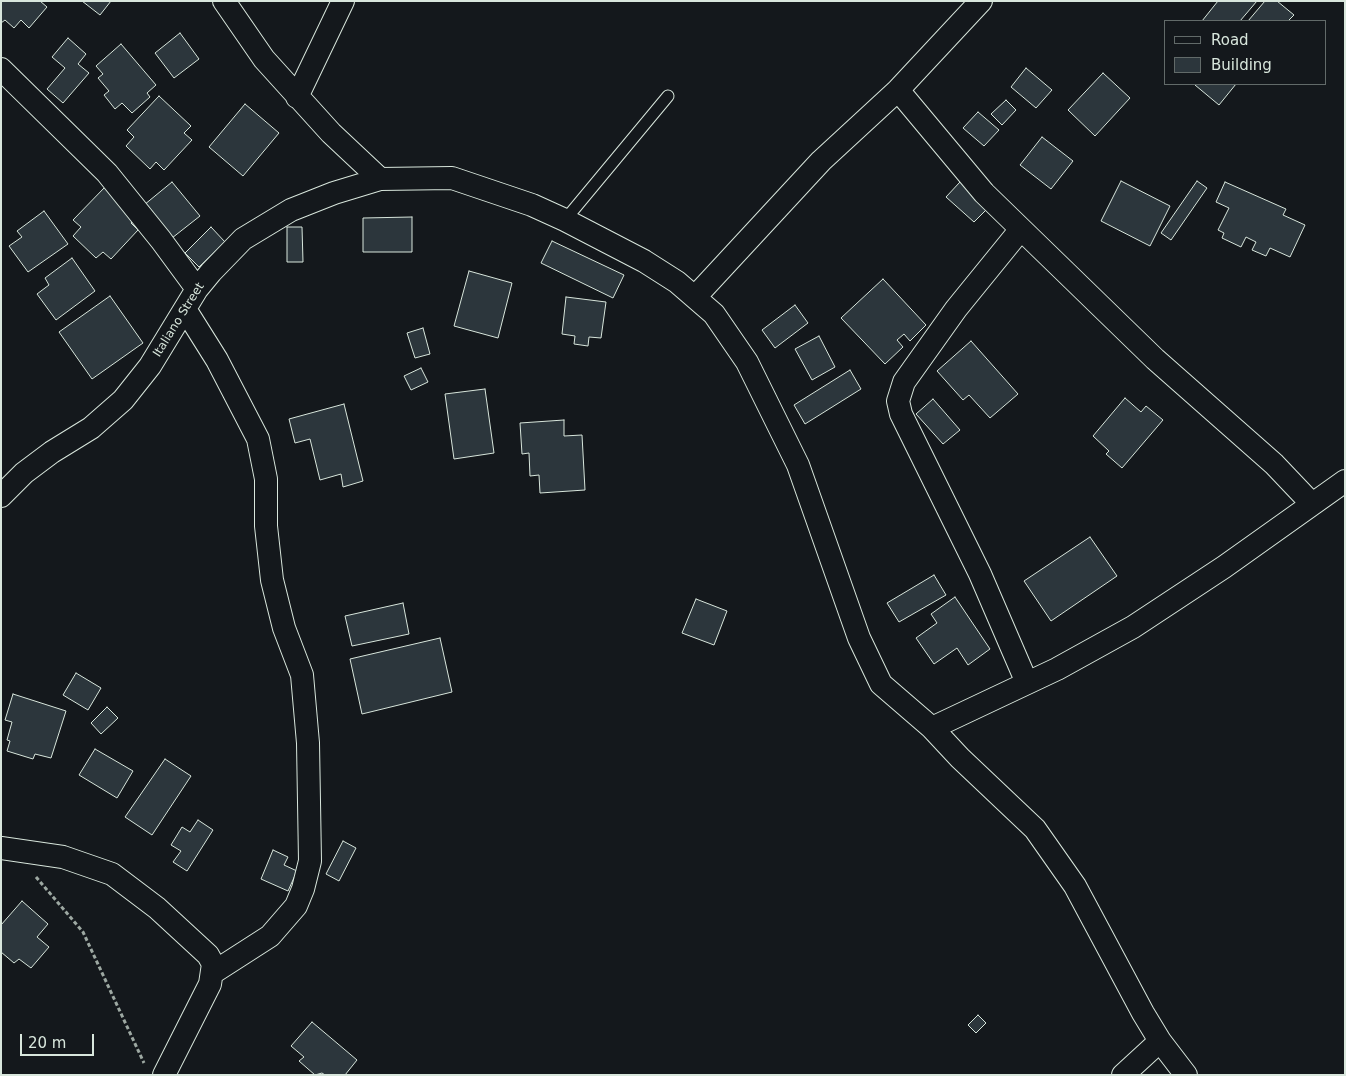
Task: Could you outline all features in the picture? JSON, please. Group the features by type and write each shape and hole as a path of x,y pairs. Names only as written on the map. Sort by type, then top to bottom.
{"street":[{"path":"224,1 264,59 297,97 380,180"},
{"path":"297,97 343,1"},
{"path":"696,296 821,161 898,90 981,1"},
{"path":"1,69 107,173 162,240 197,289"},
{"path":"898,90 984,193 1155,359 1274,464 1312,504"},
{"name":"Italiano Street","path":"1,496 31,468 52,452 91,428 124,400 150,366 197,289 211,272 243,239 291,210 334,193 380,180 452,178 532,205 566,220 644,261 696,296 714,314 747,362 798,465 859,638 881,684 932,728 960,758 1036,829 1075,886 1160,1041 1186,1075"},
{"path":"1021,229 956,309 904,382 898,401 902,414 980,574 1028,683"},
{"path":"185,309 217,360 258,439 266,479 266,526 272,580 284,628 302,675 308,743 310,861 303,889 296,906 270,936 214,972"},
{"path":"932,728 1028,683 1133,627 1224,567 1345,480"},
{"path":"6,848 63,857 112,874 158,908 208,956 213,964 214,972 200,1006 155,1071"},
{"path":"1123,1075 1160,1041"}],"lane":[{"path":"566,220 668,96"}],"path":[{"path":"6,848 83,932 155,1071"}],"building":[{"path":"1,1 40,1 47,7 29,28 21,20 14,28 5,20 1,23"},
{"path":"82,1 111,1 100,15"},
{"path":"1218,1 1257,1 1241,20 1203,20"},
{"path":"1265,1 1277,1 1294,15 1289,20 1249,20"},
{"path":"180,33 199,59 174,78 155,53"},
{"path":"68,38 86,54 78,64 89,73 63,103 47,89 65,68 52,57"},
{"path":"121,44 156,85 147,93 150,97 132,113 122,103 115,109 104,95 109,91 98,78 103,74 96,66"},
{"path":"1026,68 1052,90 1036,108 1011,87"},
{"path":"1103,73 1130,98 1095,136 1068,110"},
{"path":"1195,85 1235,85 1219,105"},
{"path":"159,96 191,126 184,133 192,140 164,170 156,162 150,169 126,146 134,137 127,130"},
{"path":"1006,100 1016,110 1002,125 991,114"},
{"path":"245,104 279,133 243,176 209,147"},
{"path":"978,112 999,130 984,146 963,128"},
{"path":"1042,137 1073,161 1051,189 1020,165"},
{"path":"1121,181 1170,206 1150,246 1101,221"},
{"path":"1197,181 1207,188 1171,240 1161,233"},
{"path":"172,182 200,216 172,238 144,205"},
{"path":"960,182 988,208 974,222 946,197"},
{"path":"1225,182 1286,209 1283,215 1305,225 1290,257 1270,248 1266,256 1252,250 1256,242 1246,237 1241,247 1222,238 1224,233 1218,230 1229,208 1216,202"},
{"path":"106,186 138,215 131,223 138,230 111,259 103,252 96,258 73,236 81,227 73,220"},
{"path":"44,211 68,244 28,272 9,246 22,237 17,231"},
{"path":"412,217 412,252 363,252 363,218"},
{"path":"211,227 225,242 199,267 185,253"},
{"path":"287,227 302,227 303,262 287,262"},
{"path":"552,241 624,275 613,298 541,263"},
{"path":"72,258 95,291 56,320 37,294 49,285 45,278"},
{"path":"469,271 512,283 498,338 454,326"},
{"path":"883,279 926,325 910,341 904,334 897,340 903,347 885,364 841,318"},
{"path":"110,296 143,343 92,379 59,332"},
{"path":"566,297 606,302 601,338 589,337 588,346 574,344 575,336 562,334"},
{"path":"795,305 808,323 775,348 762,330"},
{"path":"423,328 430,354 415,358 407,333"},
{"path":"819,336 835,367 812,380 795,349"},
{"path":"971,341 1018,394 990,418 969,395 963,400 937,371"},
{"path":"421,368 428,382 411,390 404,376"},
{"path":"850,370 861,389 805,424 794,405"},
{"path":"485,389 494,453 454,459 445,394"},
{"path":"1125,398 1141,412 1146,406 1163,420 1122,468 1106,454 1109,451 1093,436"},
{"path":"933,399 960,430 943,444 916,414"},
{"path":"344,404 363,481 343,487 341,474 320,480 310,439 295,443 289,419"},
{"path":"564,420 564,436 582,435 585,490 540,493 539,475 530,476 529,453 522,454 520,423"},
{"path":"1090,537 1117,576 1051,621 1024,581"},
{"path":"934,575 946,595 899,622 887,603"},
{"path":"955,597 990,649 968,665 957,648 934,664 916,638 937,623 931,614"},
{"path":"696,599 727,611 714,645 682,633"},
{"path":"403,603 409,634 352,646 345,616"},
{"path":"440,638 452,692 362,714 350,659"},
{"path":"76,673 101,688 88,710 63,695"},
{"path":"13,694 66,711 51,758 35,754 33,759 7,751 10,741 7,740 12,722 5,720"},
{"path":"107,707 118,718 101,734 91,723"},
{"path":"95,749 133,771 117,798 79,775"},
{"path":"165,759 191,776 152,835 125,817"},
{"path":"198,820 213,830 187,871 173,862 181,851 171,845 182,827 190,832"},
{"path":"343,841 356,848 339,881 326,874"},
{"path":"273,850 288,857 284,865 297,871 288,891 261,879"},
{"path":"22,901 48,924 37,937 49,947 31,968 19,959 14,963 1,952 1,925"},
{"path":"978,1015 986,1023 976,1033 968,1025"},
{"path":"312,1022 357,1060 345,1075 325,1075 322,1073 315,1075 299,1061 304,1057 291,1046"}]}
